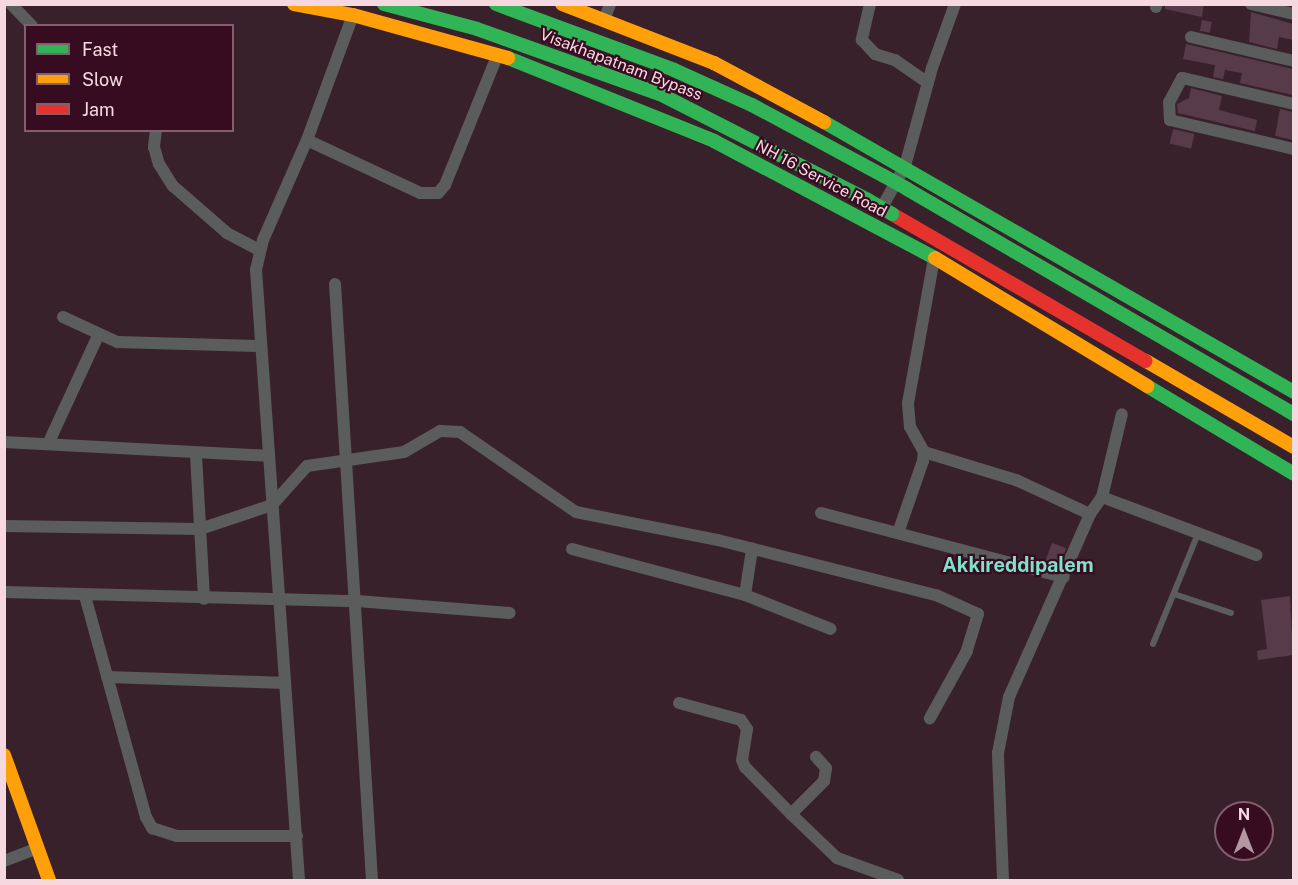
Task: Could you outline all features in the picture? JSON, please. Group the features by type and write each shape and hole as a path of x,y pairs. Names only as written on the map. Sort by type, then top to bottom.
{"main road":[{"name":"NH 16 Service Road","path":"294,4 353,15 498,54 585,86 714,141 934,258 1070,344 1293,474"},
{"name":"Visakhapatnam Bypass","path":"384,4 477,29 660,94 868,200 1293,447"},
{"name":"Visakhapatnam Bypass","path":"496,4 590,36 752,105 907,189 1293,414"},
{"path":"562,4 714,63 905,166 1293,392"},
{"path":"4,755 49,880"}],"street":[{"path":"11,4 30,24"},
{"path":"604,20 610,4"},
{"path":"870,4 862,40 875,54 895,60 928,83"},
{"path":"872,225 905,166 928,83 955,4"},
{"path":"1251,4 1293,15"},
{"path":"299,880 256,270 259,250 308,140 353,15"},
{"path":"1191,38 1293,61"},
{"path":"308,140 420,193 438,193 445,185 498,54"},
{"path":"1293,104 1182,78 1169,102 1170,120 1293,150"},
{"path":"154,132 159,164 173,186 227,233 259,250"},
{"path":"934,258 908,403 910,427 924,452 1016,480 1090,514"},
{"path":"335,284 357,601 372,880"},
{"path":"63,317 98,336 117,342 260,346"},
{"path":"48,444 98,336"},
{"path":"1003,880 998,753 1009,697 1090,514 1102,497 1122,414"},
{"path":"4,526 200,528 272,505 307,466 347,458 404,452 440,431 460,432 568,508 752,549 936,595 978,614 967,651 930,718"},
{"path":"4,442 196,455 268,456"},
{"path":"898,533 924,452"},
{"path":"196,455 204,599"},
{"path":"1102,497 1256,555"},
{"path":"821,513 1064,577"},
{"path":"572,549 745,595 831,629"},
{"path":"745,595 752,549"},
{"path":"4,592 279,601 357,601 510,613"},
{"path":"85,596 146,817 152,828 177,836 297,836"},
{"path":"107,676 285,683"},
{"path":"679,703 745,724 742,760 745,767 823,848 863,875 898,880"},
{"path":"790,814 824,781 826,768 816,757"},
{"path":"4,861 38,848"}],"lane":[{"path":"1153,644 1199,533"},
{"path":"1174,594 1231,614"}],"building":[{"path":"1165,4 1204,4 1202,17 1165,9"},
{"path":"1251,12 1293,24 1293,40 1279,37 1277,49 1249,42"},
{"path":"1202,20 1212,22 1210,33 1200,31"},
{"path":"1186,44 1293,69 1293,95 1240,83 1242,73 1225,70 1223,79 1213,77 1215,65 1183,59"},
{"path":"1191,88 1222,96 1219,110 1257,120 1255,131 1178,113 1177,104 1189,98"},
{"path":"1280,109 1293,112 1293,140 1275,136"},
{"path":"1173,129 1194,134 1191,149 1170,144"},
{"path":"1052,543 1066,548 1059,568 1045,563"},
{"path":"1290,596 1293,655 1258,660 1257,651 1267,649 1261,600"}],"traffic: fast":[{"path":"384,4 477,29 660,94 868,200"},
{"path":"496,4 674,70 752,105 884,176"},
{"path":"508,58 714,141 935,258"},
{"path":"824,122 1294,392"},
{"path":"884,176 907,189"},
{"path":"907,189 1294,414"},
{"path":"868,200 892,214"},
{"path":"1147,386 1294,474"}],"traffic: slow":[{"path":"294,4 353,15 508,58"},
{"path":"562,4 714,63 824,122"},
{"path":"935,258 1147,386"},
{"path":"1146,361 1294,447"},
{"path":"4,755 49,880"}],"traffic: jam":[{"path":"892,214 1146,361"}],"district":[{"name":"Akkireddipalem","path":"1018,565"}]}
